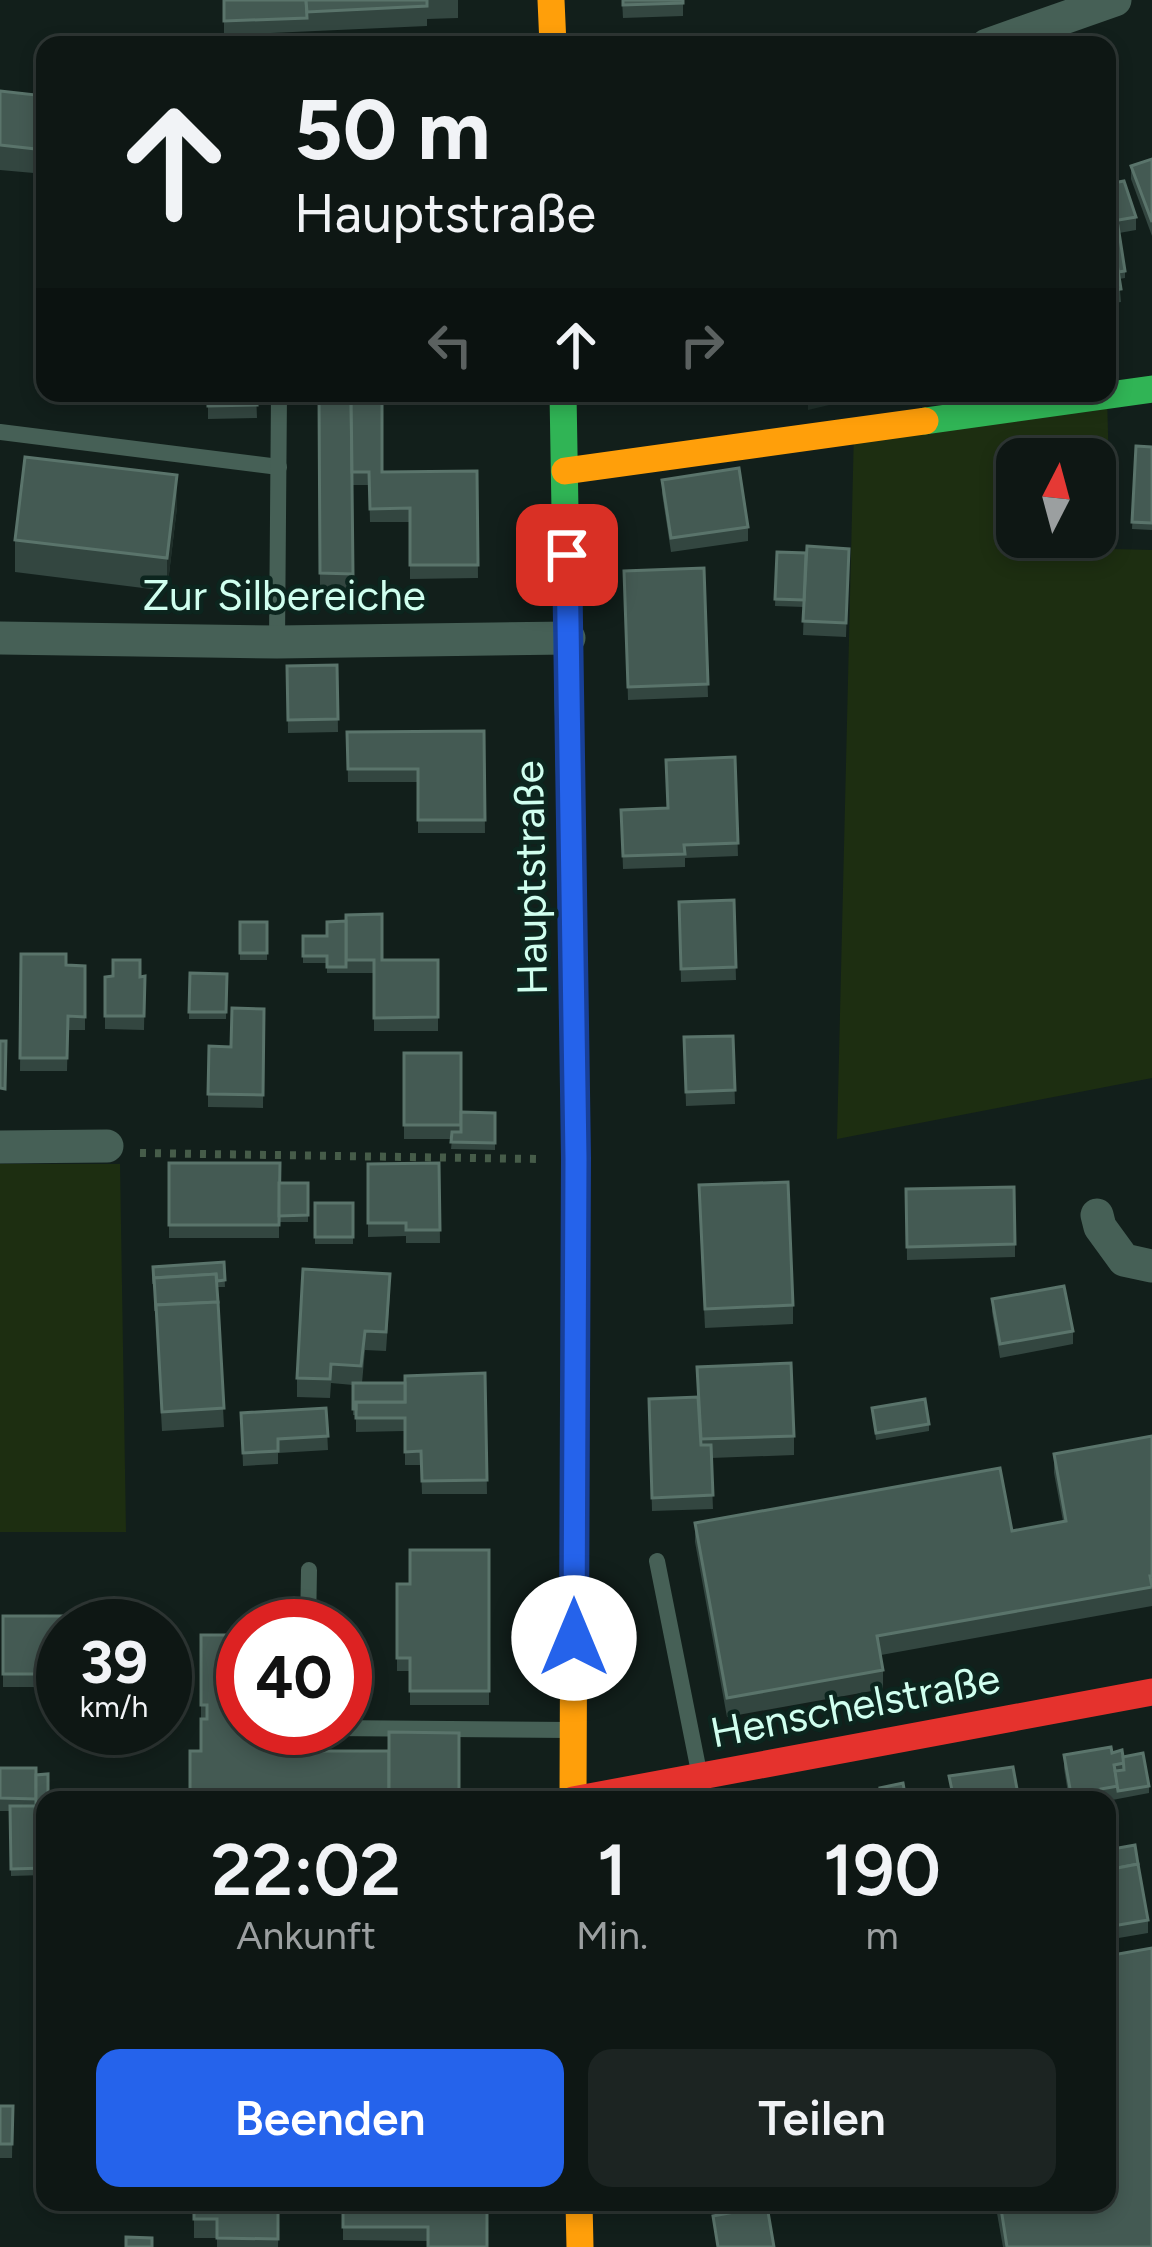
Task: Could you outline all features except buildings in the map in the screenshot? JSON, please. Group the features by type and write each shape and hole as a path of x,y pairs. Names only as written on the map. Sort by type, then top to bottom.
{"street":[{"path":"551,0 553,36"},
{"path":"1013,36 1115,0"},
{"path":"1116,393 1152,388"},
{"name":"Hauptstraße","path":"563,402 576,1159 574,1791"},
{"path":"565,471 1053,402"},
{"name":"Zur Silbereiche","path":"0,638 277,642 569,638"},
{"path":"0,1147 107,1146"},
{"path":"1097,1215 1100,1228 1124,1260 1152,1266"},
{"name":"Henschelstraße","path":"621,1791 1152,1692"},
{"path":"579,2211 580,2247"}],"lane":[{"path":"277,642 279,402"},
{"path":"0,432 279,467"},
{"path":"656,1561 700,1776"},
{"path":"308,1599 309,1570"},
{"path":"372,1728 574,1730"}],"path":[{"path":"107,1146 154,1156 576,1159"}],"green space":[{"path":"1056,402 1107,402 1108,438 996,438 996,558 1116,558 1116,549 1152,550 1152,1078 837,1139 854,430"},
{"path":"0,1164 120,1164 126,1532 0,1532"}],"traffic: fast":[{"path":"1116,394 1152,389"},
{"path":"563,402 576,1158 574,1536"},
{"path":"925,421 1060,402"}],"traffic: slow":[{"path":"551,0 553,36"},
{"path":"565,471 925,421"},
{"path":"573,1791 574,1536"},
{"path":"579,2211 580,2247"}],"traffic: jam":[{"path":"621,1791 1152,1692"}],"route":[{"path":"567,555 576,1158 574,1638"}]}
